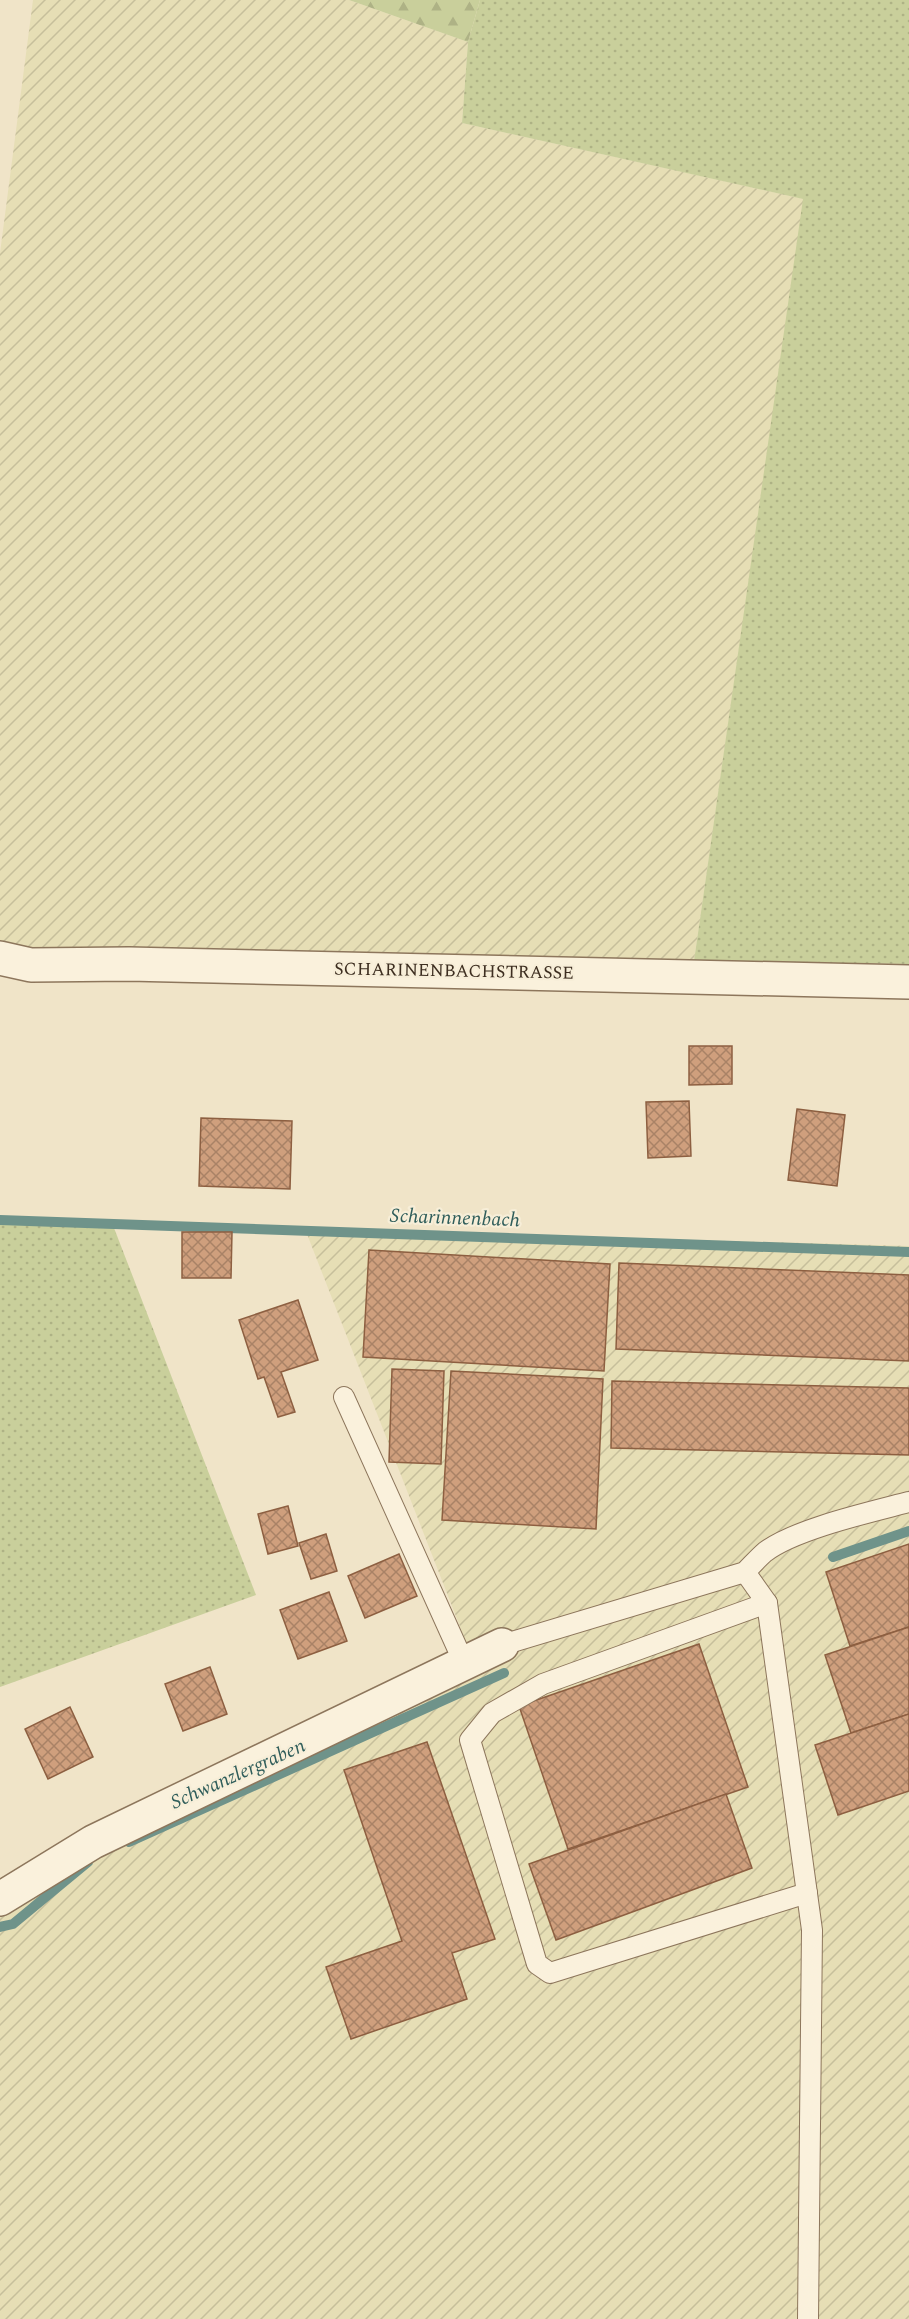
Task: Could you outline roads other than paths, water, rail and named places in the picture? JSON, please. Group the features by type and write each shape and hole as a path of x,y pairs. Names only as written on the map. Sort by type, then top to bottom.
{"street":[{"name":"SCHARINENBACHSTRASSE","path":"0,958 31,965 153,964 909,982"},
{"path":"0,1899 93,1842 502,1645"}],"lane":[{"path":"344,1397 464,1663"},
{"path":"502,1645 745,1572 767,1551 798,1536 849,1518 909,1502"},
{"path":"745,1572 767,1603 812,1930 808,2319"},
{"path":"767,1603 543,1684 492,1713 470,1740 537,1964 550,1973 807,1893"}],"waterway":[{"name":"Scharinnenbach","path":"0,1220 909,1252"},
{"name":"Schwanzlergraben","path":"833,1557 909,1531"},
{"name":"Schwanzlergraben","path":"129,1842 504,1673"},
{"name":"Schwanzlergraben","path":"0,1927 13,1924 88,1862"}]}
